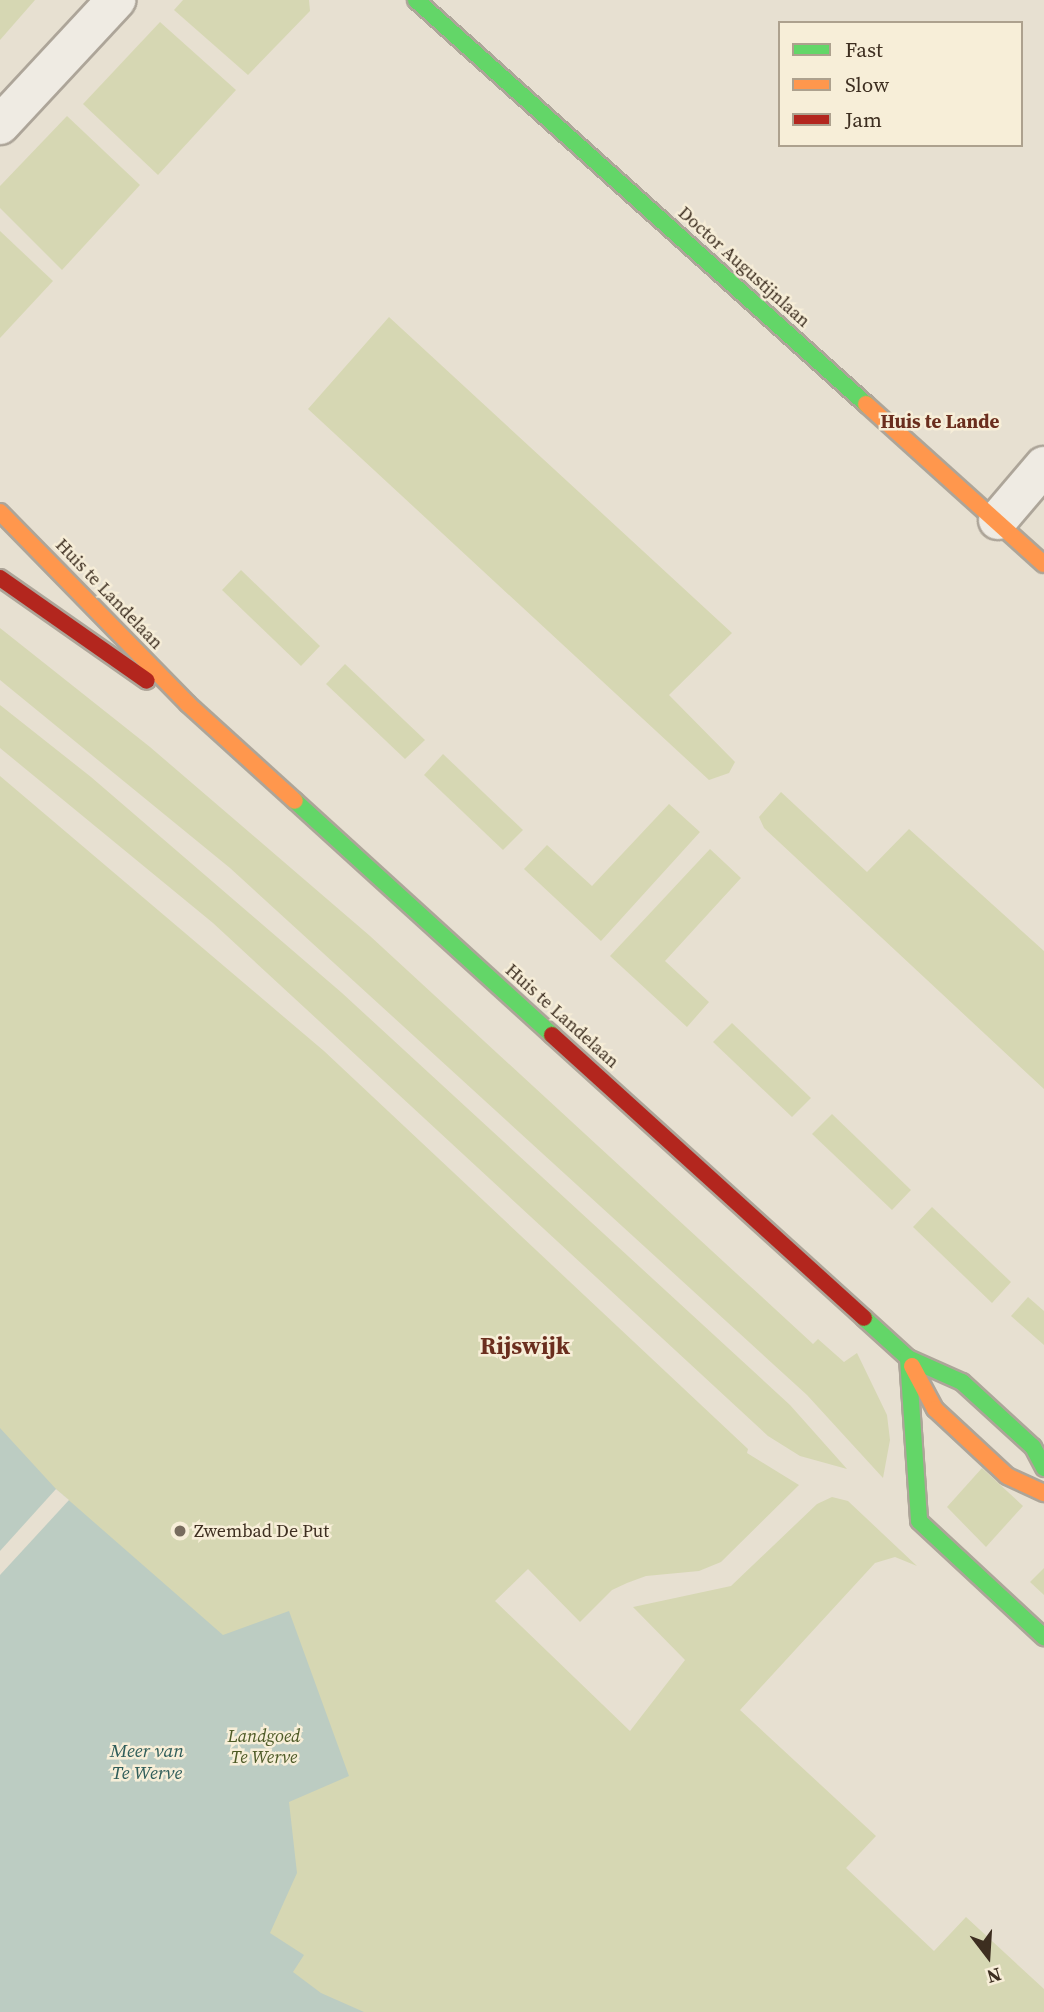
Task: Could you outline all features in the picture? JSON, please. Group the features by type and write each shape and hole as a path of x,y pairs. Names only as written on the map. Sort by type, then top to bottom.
{"street":[{"path":"0,125 116,0"},
{"name":"Doctor Augustijnlaan","path":"416,0 1044,564"},
{"path":"998,520 1044,466"},
{"name":"Huis te Landelaan","path":"0,512 188,704 908,1358 962,1382 1033,1447 1044,1468"},
{"name":"Huis te Landelaan","path":"0,578 115,663 188,704"},
{"path":"908,1358 919,1521 1044,1637"},
{"name":"Huis te Landelaan","path":"908,1358 935,1409 1007,1476 1044,1493"}],"green space":[{"path":"0,0 35,0 0,40"},
{"path":"183,0 309,0 310,11 248,75 174,10"},
{"path":"160,22 236,90 158,175 83,104"},
{"path":"67,116 140,185 62,270 0,208 0,186"},
{"path":"0,231 53,281 0,338"},
{"path":"389,317 732,633 669,695 735,762 729,773 709,780 308,409"},
{"path":"241,570 320,646 301,666 222,590"},
{"path":"0,628 150,747 370,936 813,1344 818,1339 844,1362 857,1353 887,1415 890,1440 883,1478 807,1395 230,868 0,680"},
{"path":"345,664 425,740 405,759 326,684"},
{"path":"0,705 91,777 342,993 790,1405 847,1469 800,1456 768,1436 213,923 0,748"},
{"path":"443,754 523,830 503,850 424,775"},
{"name":"Landgoed Te Werve","path":"0,776 324,1051 748,1449 747,1453 799,1485 721,1562 699,1571 646,1576 627,1583 612,1590 580,1622 528,1569 495,1601 630,1731 685,1660 633,1607 731,1586 817,1504 832,1497 848,1501 917,1566 895,1557 875,1563 740,1710 876,1836 846,1868 934,1951 966,1917 1044,1989 1044,2012 0,2012"},
{"path":"781,792 867,872 909,829 1044,951 1044,1089 764,828 759,817"},
{"path":"669,804 700,832 601,941 524,869 547,845 592,886"},
{"path":"710,849 741,878 665,961 709,1002 687,1027 610,956"},
{"path":"732,1023 811,1098 792,1117 713,1042"},
{"path":"832,1114 911,1190 892,1210 812,1134"},
{"path":"932,1207 1011,1282 992,1303 913,1227"},
{"path":"1028,1297 1044,1311 1044,1345 1011,1316"},
{"path":"982,1468 1023,1506 986,1547 947,1507"},
{"path":"1044,1568 1044,1595 1030,1582"}],"water":[{"name":"Meer van Te Werve","path":"0,1428 56,1489 223,1635 289,1611 349,1776 289,1802 297,1873 270,1933 304,1955 293,1972 321,1993 364,2012 0,2012"}],"pier":[{"path":"56,1489 69,1500 0,1575 0,1551"}],"traffic: fast":[{"path":"416,0 866,404"},
{"path":"295,801 552,1035"},
{"path":"864,1318 908,1358 962,1382 1033,1447 1044,1468"},
{"path":"908,1358 919,1521 1044,1637"}],"traffic: slow":[{"path":"866,404 1044,564"},
{"path":"0,512 188,704 295,801"},
{"path":"912,1366 935,1409 1007,1476 1044,1493"}],"traffic: jam":[{"path":"0,578 147,681"},
{"path":"552,1035 864,1318"}],"place":[{"name":"Zwembad De Put","path":"180,1531"}],"district":[{"name":"Huis te Lande","path":"940,422"},
{"name":"Rijswijk","path":"525,1346"}]}
